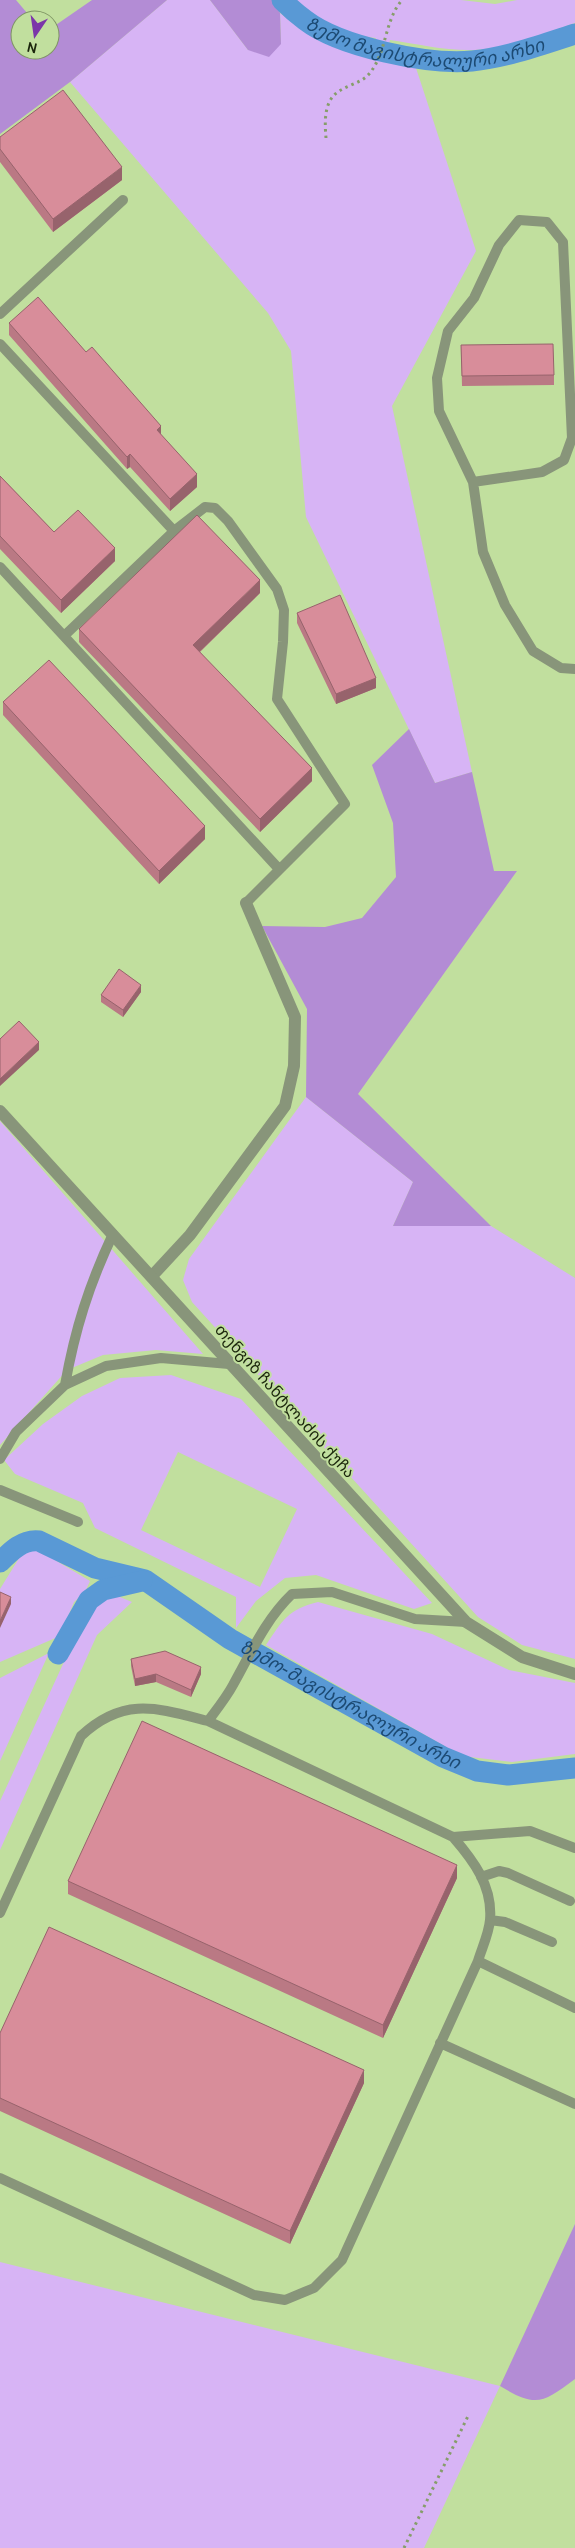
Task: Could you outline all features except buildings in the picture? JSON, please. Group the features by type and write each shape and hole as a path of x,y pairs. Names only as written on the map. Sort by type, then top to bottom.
{"street":[{"path":"152,1276 190,1235 285,1106 294,1066 295,1016 246,903"},
{"name":"თენგიზ ჩანტლაძის ქუჩა","path":"0,1111 466,1622 522,1657 575,1674"}],"lane":[{"path":"0,314 123,200"},
{"path":"473,482 542,472 564,460 572,438 563,242 547,222 519,220 499,244 474,298 448,332 437,378 439,411 473,482 483,552 505,605 533,651 561,668 575,669"},
{"path":"0,344 174,531"},
{"path":"64,636 174,531 205,507 215,508 228,521 277,589 284,610 277,700 345,804 246,903"},
{"path":"0,567 279,869"},
{"path":"65,1384 75,1333 94,1274 113,1234"},
{"path":"0,1458 16,1432 65,1384 106,1366 161,1358 229,1364"},
{"path":"0,1490 78,1522"},
{"path":"208,1721 234,1682 267,1622 292,1594 332,1592 415,1619 466,1622"},
{"path":"0,1913 81,1736 97,1721 130,1709 154,1707 208,1721 452,1837 474,1861 488,1893 490,1920 478,1961 342,2260 314,2288 285,2300 254,2295 0,2178"},
{"path":"452,1837 530,1831 575,1848"},
{"path":"481,1877 499,1871 508,1873 570,1901"},
{"path":"490,1920 505,1922 552,1942"},
{"path":"478,1961 575,2008"},
{"path":"440,2043 575,2104"}],"path":[{"path":"326,138 326,113 330,100 338,92 368,75 377,60 392,14 402,0"},
{"path":"404,2548 468,2414"}],"shaded area":[{"path":"0,0 16,0 24,10 10,10 10,60 60,60 60,22 92,0 167,0 70,82 0,134"},
{"path":"167,0 210,0 248,50 281,44 280,13 305,32 371,57 376,38 352,34 331,26 292,0 461,0 495,4 517,0 575,0 575,23 538,36 500,47 474,50 442,48 390,40 385,62 416,68 476,251 392,406 472,772 435,783 306,517 291,351 268,313 70,82"},
{"path":"210,0 273,0 280,13 281,44 269,57 248,50"},
{"path":"409,729 435,783 472,772 494,871 517,871 358,1094 491,1226 393,1226 413,1182 306,1097 307,1009 262,926 325,927 362,918 396,877 393,823 372,765"},
{"path":"306,1097 413,1182 393,1226 491,1226 575,1278 575,1659 522,1645 478,1617 192,1302 183,1280 189,1259"},
{"path":"0,1121 203,1354 156,1350 103,1355 67,1370 0,1445"},
{"path":"171,1375 241,1399 432,1603 414,1609 316,1575 285,1578 256,1601 236,1628 236,1597 95,1528 83,1503 15,1474 4,1460 43,1424 82,1396 120,1378","holes":["178,1452 297,1509 260,1587 141,1530"]},
{"path":"28,1549 40,1551 90,1581 85,1592 74,1602 60,1636 0,1662 0,1589 21,1555"},
{"path":"115,1595 132,1602 97,1635 0,1850 0,1801 75,1638 94,1605"},
{"path":"318,1602 432,1634 509,1670 575,1683 575,1754 512,1762 462,1756 266,1645 287,1617 299,1609"},
{"path":"49,1653 0,1761 0,1678"},
{"path":"575,2224 575,2379 547,2398 531,2400 522,2398 500,2386"},
{"path":"0,2262 500,2386 424,2548 0,2548"}],"waterway":[{"name":"ზემო მაგისტრალური არხი","path":"282,0 320,30 362,46 409,57 432,60 472,61 498,57 575,34"},
{"name":"ზემო-მაგისტრალური არხი","path":"0,1562 23,1544 39,1541 95,1568 145,1580 230,1639 443,1757 477,1771 508,1775 575,1768"},
{"name":"ზემო-მაგისტრალური არხი","path":"58,1654 89,1600 103,1590 142,1581"}]}
